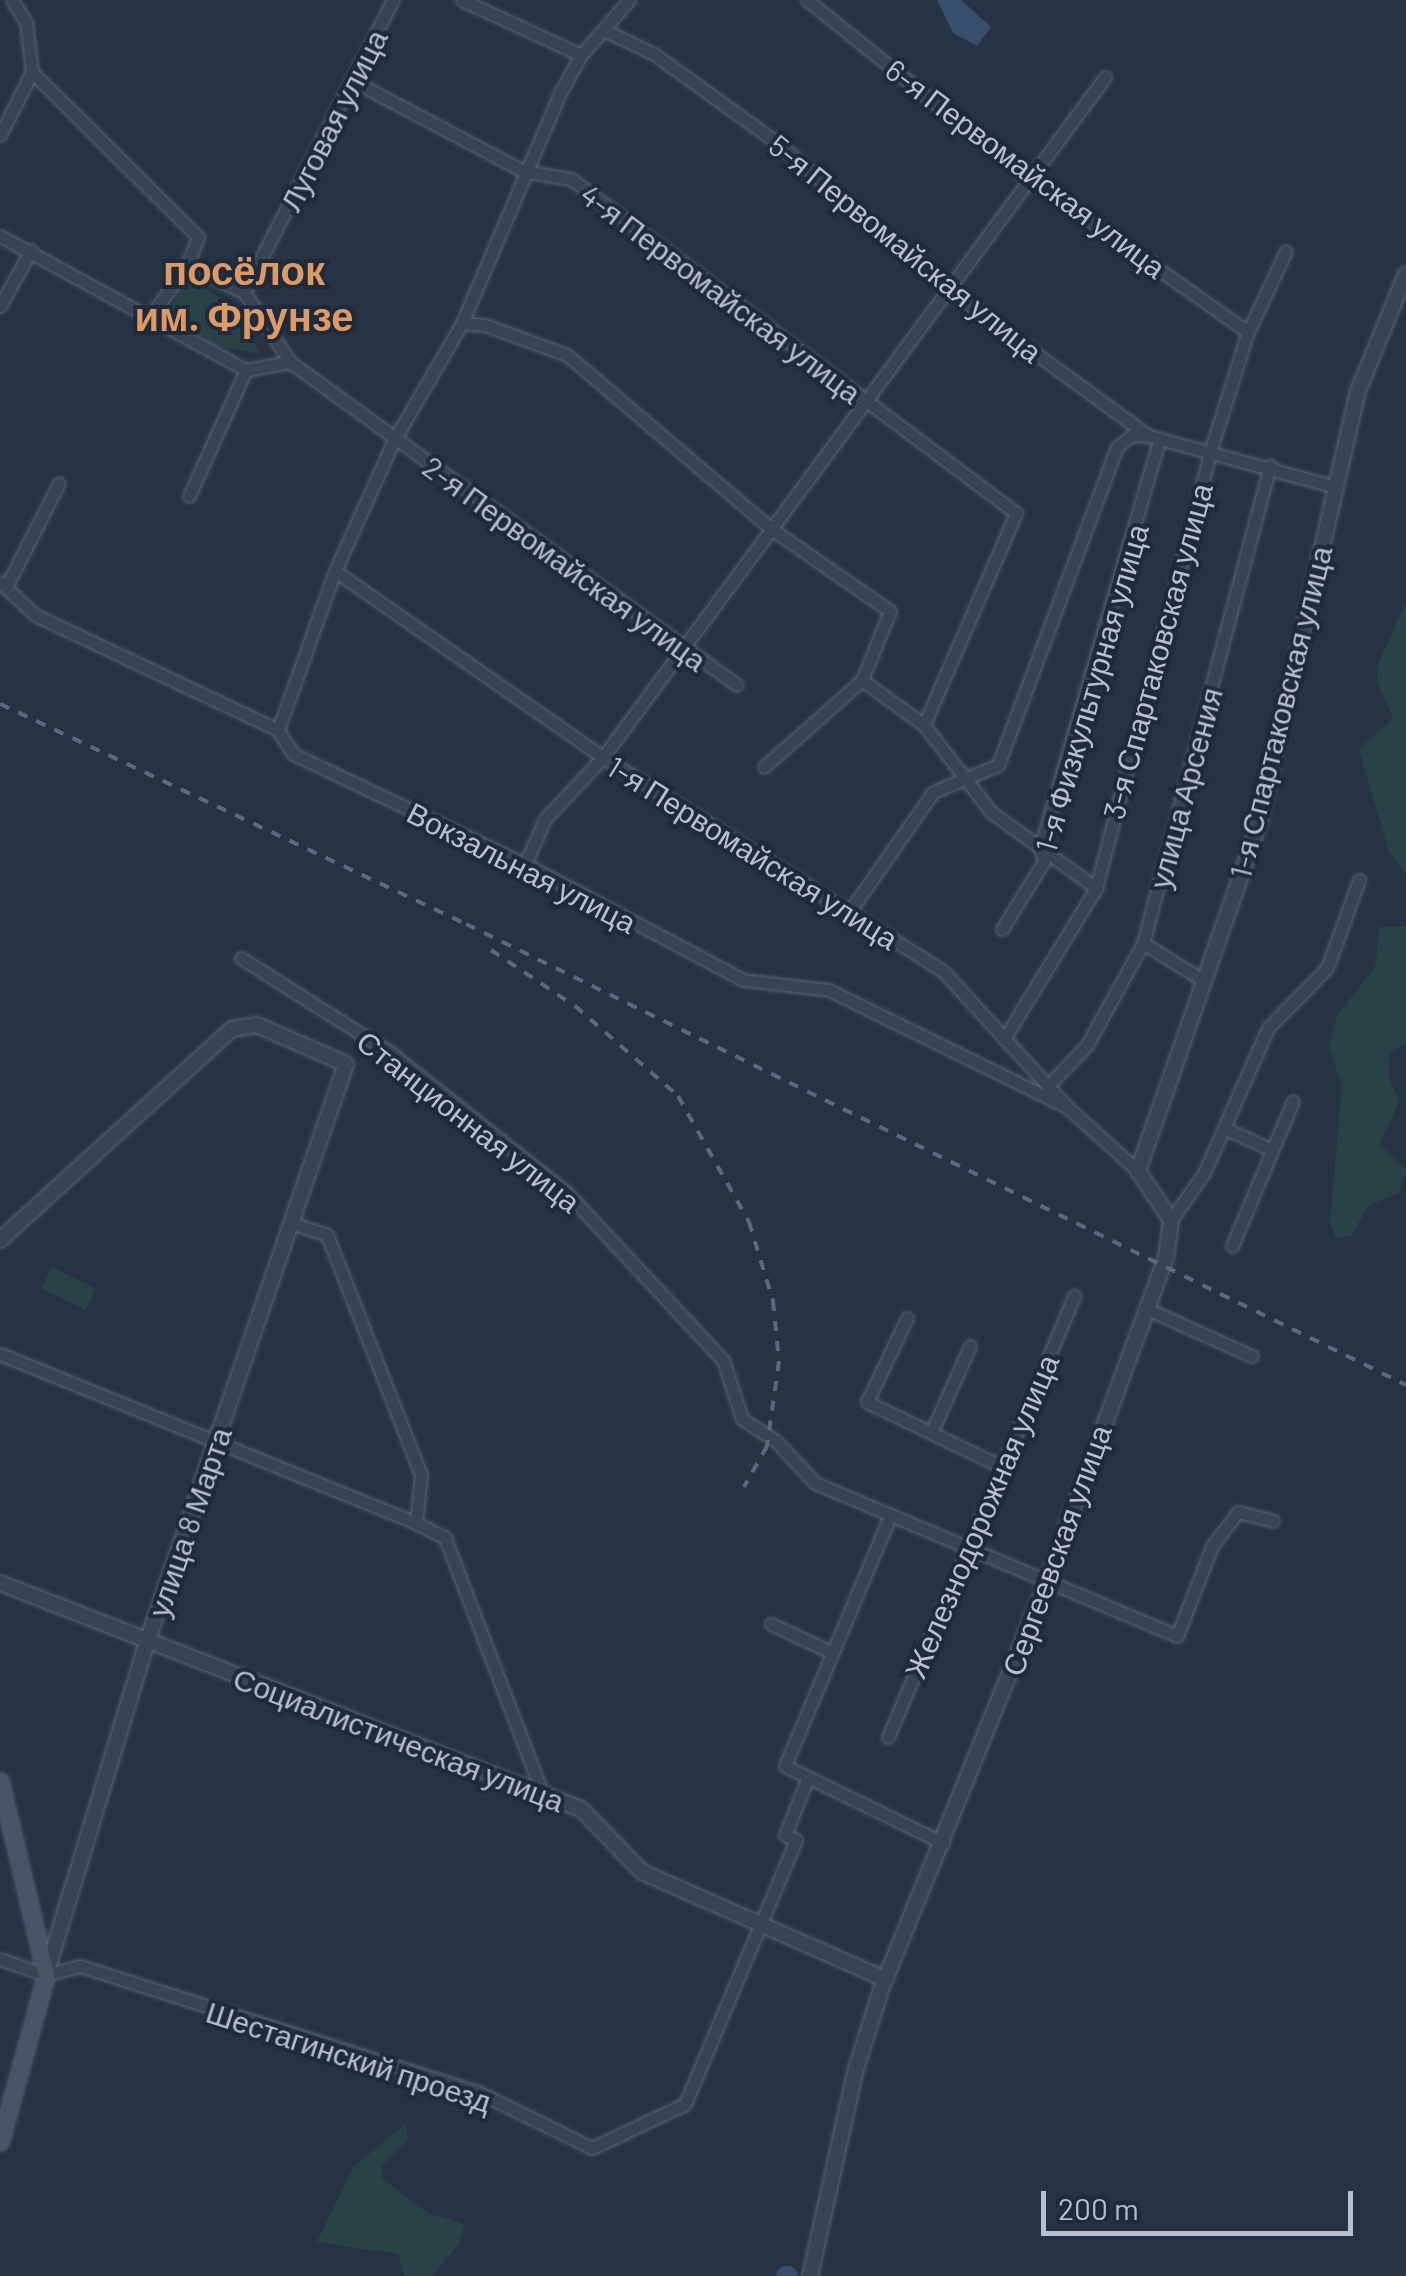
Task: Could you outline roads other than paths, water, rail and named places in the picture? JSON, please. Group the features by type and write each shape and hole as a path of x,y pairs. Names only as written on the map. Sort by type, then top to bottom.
{"main road":[{"path":"0,1781 46,1975 0,2142"}],"street":[{"path":"0,135 32,72 26,22 12,0"},
{"name":"Луговая улица","path":"244,292 355,82 393,0"},
{"path":"462,0 581,55"},
{"path":"278,730 335,572 394,440 462,323 524,171 581,55 606,31 629,0"},
{"name":"6-я Первомайская улица","path":"807,0 1030,178 1248,332"},
{"name":"5-я Первомайская улица","path":"606,31 654,54 780,145 950,291 1154,437 1211,449 1336,486"},
{"path":"32,72 198,237 187,266 150,318"},
{"path":"525,864 545,820 603,758 770,528 868,406 1104,77"},
{"name":"4-я Первомайская улица","path":"355,82 524,171 570,179 868,406 1016,513 924,725"},
{"path":"0,236 246,370 290,362"},
{"path":"0,306 31,250"},
{"name":"3-я Спартаковская улица","path":"1004,1039 1096,888 1211,449 1248,332 1286,251"},
{"path":"187,266 244,292"},
{"name":"1-я Спартаковская улица","path":"1138,1171 1259,823 1358,390 1406,274"},
{"name":"2-я Первомайская улица","path":"244,292 290,362 681,649 738,685"},
{"path":"462,323 485,325 567,356 770,528 890,610 862,680 764,767"},
{"path":"190,496 246,370"},
{"path":"848,915 933,792 951,780 966,783 998,765 1117,447 1132,435 1154,437"},
{"name":"1-я Физкультурная улица","path":"1002,930 1044,861 1040,848 1154,437"},
{"name":"улица Арсения","path":"1048,1086 1087,1045 1143,942 1270,466"},
{"path":"4,583 58,483"},
{"name":"1-я Первомайская улица","path":"335,572 603,758 943,971 1068,1107 1138,1171"},
{"name":"Вокзальная улица","path":"4,583 35,615 278,730 292,754 525,864 743,980 830,990 1068,1107"},
{"path":"862,680 924,725 991,812 1096,888"},
{"path":"1138,1171 1171,1220 1204,1174 1268,1028 1327,968 1360,880"},
{"path":"1143,942 1204,981"},
{"name":"Станционная улица","path":"241,958 391,1053 568,1194 723,1360 742,1419 776,1441 815,1484 1176,1636 1212,1546 1238,1512 1273,1521"},
{"name":"улица 8 Марта","path":"0,1240 232,1029 258,1025 342,1060 348,1074 146,1642 46,1975"},
{"path":"1232,1246 1292,1101"},
{"path":"1224,1128 1272,1150"},
{"name":"Сергеевская улица","path":"810,2276 856,2069 885,1979 1046,1582 1166,1257 1171,1220"},
{"path":"294,1224 327,1235 421,1475 416,1522"},
{"name":"Железнодорожная улица","path":"888,1736 1074,1296"},
{"path":"1145,1308 1252,1356"},
{"path":"907,1318 867,1402 1002,1466"},
{"path":"932,1431 970,1346"},
{"path":"0,1354 416,1522 445,1538 543,1795"},
{"path":"890,1516 785,1766 943,1843"},
{"name":"Социалистическая улица","path":"0,1584 581,1810 642,1872 885,1979"},
{"path":"771,1624 833,1653"},
{"path":"763,1925 796,1840 785,1834 808,1777"},
{"name":"Шестагинский проезд","path":"46,1975 80,1966 478,2092 592,2148 685,2104 763,1925"},
{"path":"0,1959 46,1975"}],"water":[{"path":"937,0 961,0 991,27 977,46 953,33"}],"railway":[{"path":"0,704 466,924 1406,1385"},
{"path":"491,950 575,1006 678,1096 749,1222 773,1301 779,1361 767,1446 744,1487"}],"district":[{"name":"посёлок им. Фрунзе","path":"244,292"}]}
